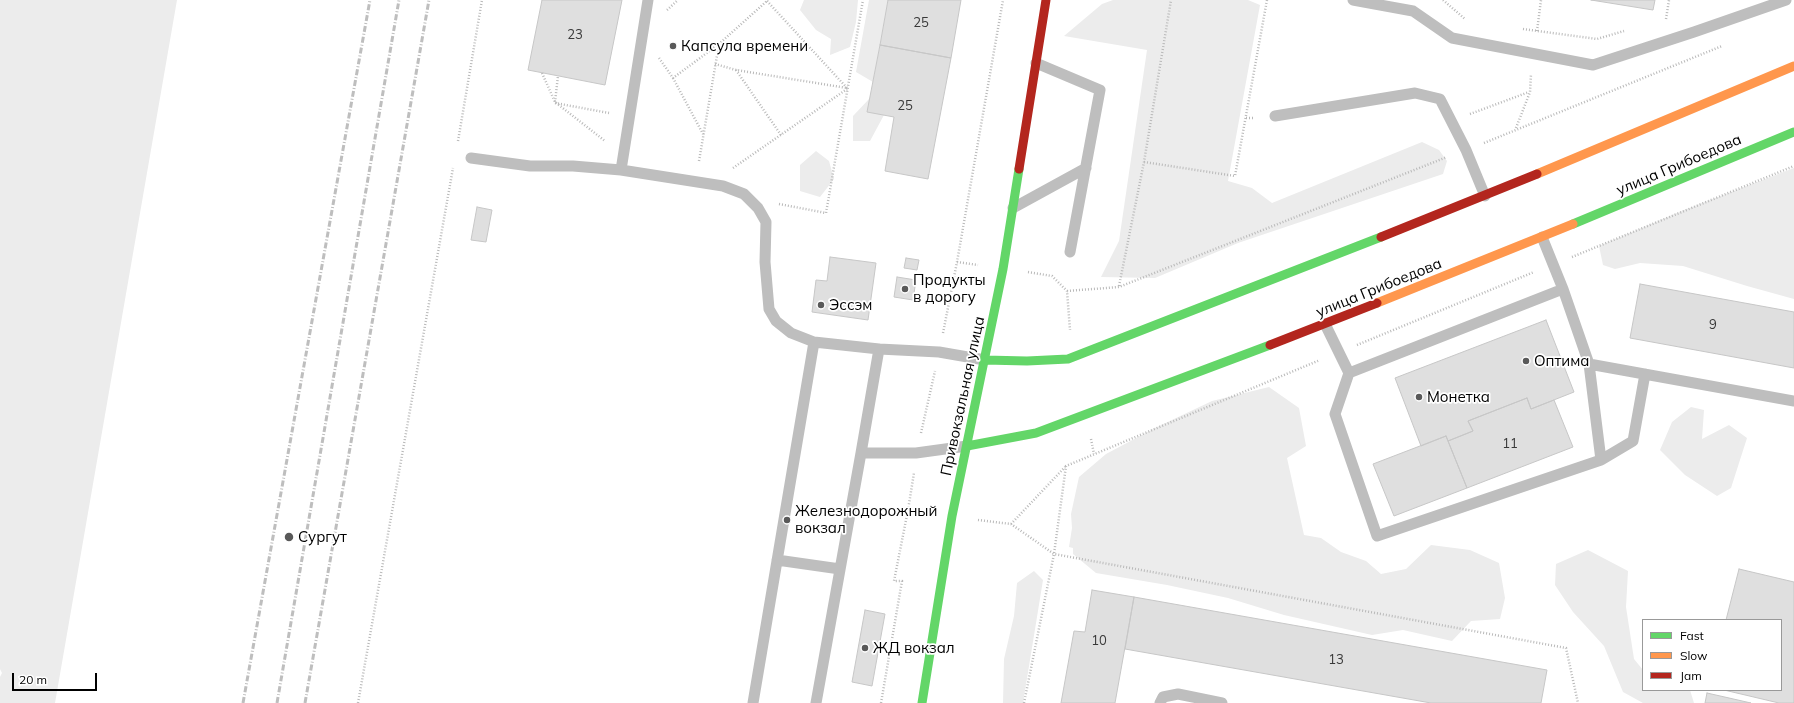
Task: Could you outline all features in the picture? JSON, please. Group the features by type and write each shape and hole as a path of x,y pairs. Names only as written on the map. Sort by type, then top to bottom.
{"main road":[{"name":"Привокзальная улица","path":"922,703 952,516 985,360 1013,208 1046,0"},
{"path":"985,360 1027,361 1068,359 1485,196 1794,66"},
{"name":"улица Грибоедова","path":"966,446 1036,432 1325,324 1542,237 1794,132"}],"lane":[{"path":"621,170 648,0"},
{"path":"1353,0 1413,11 1452,38 1593,65 1786,0"},
{"path":"1036,63 1100,90 1070,252"},
{"path":"1275,116 1415,93 1440,99 1466,150 1485,196"},
{"path":"470,158 530,166 573,166 621,170 723,186 744,194 758,208 766,222 765,262 769,310 776,321 791,333 814,342 878,349 939,352 985,360"},
{"path":"1013,208 1086,168"},
{"path":"1542,237 1589,364 1601,460"},
{"path":"1350,373 1562,289"},
{"path":"1325,324 1350,373 1335,414 1377,536 1601,460 1632,441 1645,374"},
{"path":"754,703 814,342"},
{"path":"816,703 878,349"},
{"path":"1589,364 1794,401"},
{"path":"861,453 916,453 966,446"},
{"path":"777,560 840,569"},
{"path":"1160,703 1162,697 1178,694 1222,703"}],"path":[{"path":"457,146 482,0"},
{"path":"673,78 719,44 767,0 848,88"},
{"path":"774,203 826,213 863,0"},
{"path":"1119,287 1144,162 1171,0"},
{"path":"1144,162 1235,176 1268,0"},
{"path":"1443,0 1468,21"},
{"path":"1660,21 1667,19 1670,0"},
{"path":"1522,29 1597,39 1625,31"},
{"path":"642,34 673,78 703,134"},
{"path":"1067,291 1119,287 1466,150 1516,128 1728,43"},
{"path":"698,167 719,44"},
{"path":"715,64 736,70 848,88"},
{"path":"1516,128 1530,92 1532,69"},
{"path":"736,70 781,135"},
{"path":"542,73 555,102"},
{"path":"555,102 558,76"},
{"path":"730,170 848,88"},
{"path":"1452,121 1530,92"},
{"path":"555,102 629,117"},
{"path":"358,703 454,162"},
{"path":"1011,524 1066,466"},
{"path":"908,510 1011,524 1054,554 1566,648 1578,703"}],"shaded area":[{"path":"0,0 177,0 55,703 0,703 0,677 2,673 0,669"},
{"path":"804,0 858,0 856,22 850,47 830,55 831,39 816,30 800,10"},
{"path":"869,0 888,0 873,82 856,72"},
{"path":"1113,0 1248,0 1260,5 1228,181 1252,188 1272,203 1422,142 1439,150 1447,161 1443,174 1238,243 1155,278 1101,277 1119,241 1147,50 1064,36 1102,4"},
{"path":"869,99 884,115 870,141 853,141 853,116"},
{"path":"816,151 829,161 834,179 820,197 800,191 800,165"},
{"path":"1794,168 1794,299 1683,266 1640,263 1615,269 1603,265 1599,246 1684,210"},
{"path":"1269,387 1299,408 1306,446 1287,458 1304,535 1321,538 1341,552 1366,561 1381,574 1406,569 1431,545 1470,550 1499,563 1505,598 1500,619 1471,621 1452,641 1403,630 1372,635 1284,615 1228,598 1167,585 1096,573 1073,554 1073,548 1069,547 1072,528 1071,514 1079,477 1106,454 1155,428 1212,401"},
{"path":"1691,407 1704,410 1702,439 1729,425 1747,438 1731,488 1717,496 1685,475 1660,450 1672,422"},
{"path":"1588,550 1628,571 1626,607 1634,659 1642,669 1642,691 1690,691 1694,703 1643,703 1623,692 1604,646 1573,612 1555,585 1556,564"},
{"path":"1034,571 1043,580 1023,703 1003,703 1004,659 1014,616 1017,583"}],"building":[{"path":"542,0 622,0 605,85 528,70"},
{"path":"888,0 961,0 951,58 880,45"},
{"path":"1591,0 1655,0 1653,10"},
{"path":"880,45 951,58 928,179 885,171 894,117 867,112"},
{"path":"477,207 492,210 486,242 471,240"},
{"path":"830,257 876,263 868,320 812,312 816,280 827,281"},
{"path":"906,258 919,260 917,270 904,268"},
{"name":"Продукты в дорогу","path":"897,277 916,280 913,300 894,297"},
{"path":"1640,284 1794,312 1794,368 1630,338"},
{"path":"1546,320 1574,392 1531,409 1527,398 1468,421 1473,431 1448,441 1446,436 1421,446 1395,378"},
{"path":"1527,398 1531,409 1554,400 1573,447 1467,488 1448,441 1473,431 1468,421"},
{"path":"1446,436 1467,488 1394,516 1373,464"},
{"path":"1739,569 1794,582 1794,703 1779,703 1728,691 1782,691 1782,619 1726,619"},
{"path":"1092,590 1134,597 1115,703 1061,703 1074,631 1085,632"},
{"path":"1134,597 1547,670 1541,703 1431,703 1125,649"},
{"path":"865,610 885,614 872,686 852,682"},
{"path":"1707,693 1751,703 1705,703"}],"railway":[{"path":"243,703 370,0"},
{"path":"277,703 399,0"},
{"path":"305,703 429,0"}],"traffic: fast":[{"path":"1573,224 1794,132"},
{"path":"922,703 952,516 1003,269 1019,169"},
{"path":"985,360 1027,361 1068,359 1381,237"},
{"path":"967,446 1036,433 1270,345"}],"traffic: slow":[{"path":"1537,174 1794,66"},
{"path":"1377,303 1573,224"}],"traffic: jam":[{"path":"1019,169 1046,0"},
{"path":"1381,237 1537,174"},
{"path":"1270,345 1377,303"}],"place":[{"name":"Капсула времени","path":"673,46"},
{"name":"Продукты в дорогу","path":"905,289"},
{"name":"Эссэм","path":"821,305"},
{"name":"Оптима","path":"1526,361"},
{"name":"Монетка","path":"1419,397"},
{"name":"Железнодорожный вокзал","path":"787,520"},
{"name":"Сургут","path":"289,537"},
{"name":"ЖД вокзал","path":"865,648"}]}
